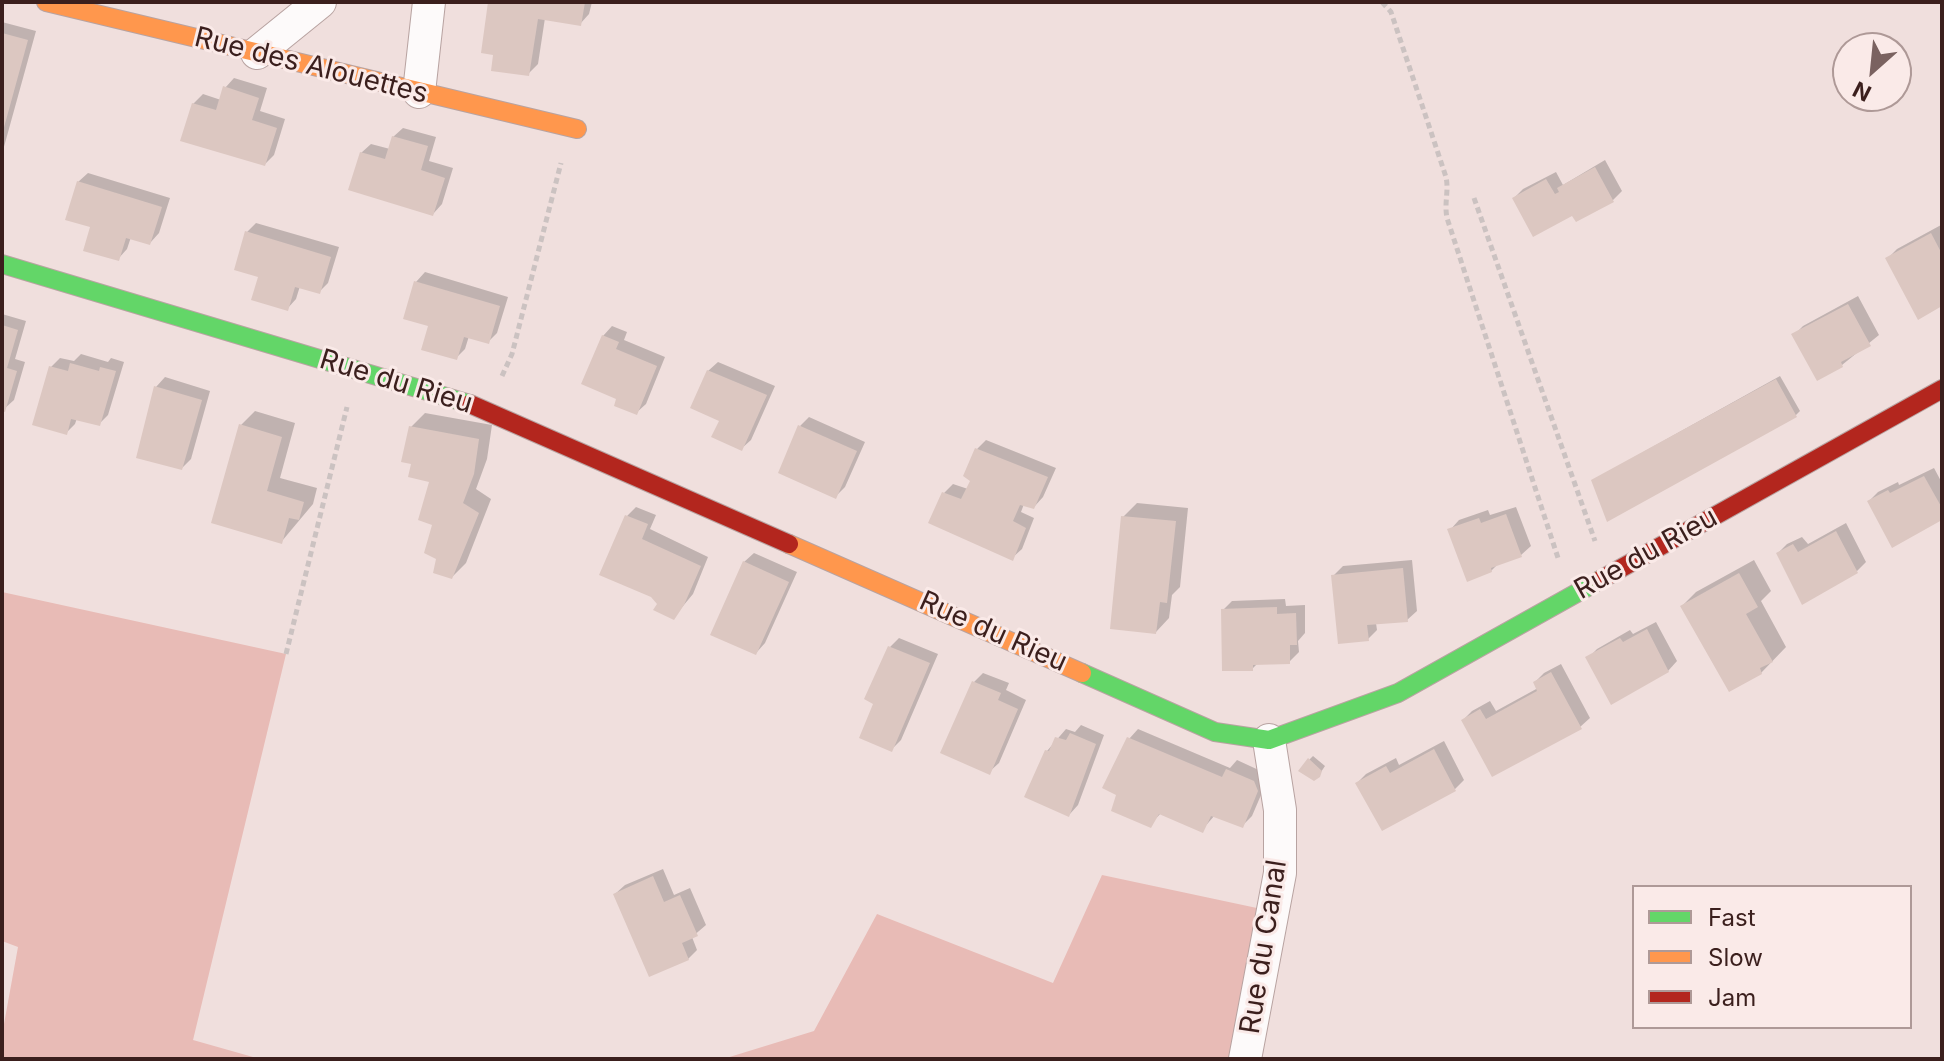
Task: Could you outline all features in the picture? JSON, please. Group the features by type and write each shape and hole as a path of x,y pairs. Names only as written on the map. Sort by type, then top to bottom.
{"street":[{"name":"Rue des Alouettes","path":"46,2 574,128"},
{"path":"257,53 320,2"},
{"path":"419,92 429,2"},
{"name":"Rue du Rieu","path":"2,264 486,410 1215,732 1269,740 1398,693 1942,389"},
{"name":"Rue du Canal","path":"1245,1059 1280,873 1280,810 1269,740"}],"path":[{"path":"1382,2 1391,12 1446,177 1447,218 1571,596"},
{"path":"486,410 512,354 574,128"},
{"path":"1474,198 1607,576"},
{"path":"286,654 357,369"}],"shaded area":[{"path":"2,592 286,654 193,1040 260,1059 2,1059 2,1035 18,947 2,941"},
{"path":"1102,875 1285,914 1251,1059 723,1059 814,1031 877,914 1053,983"}],"building":[{"path":"488,2 585,2 581,26 538,19 529,76 491,71 493,55 481,53"},
{"path":"2,33 28,40 3,131 2,131"},
{"path":"223,86 259,98 252,120 277,128 265,166 180,141 192,103 216,110"},
{"path":"392,136 428,146 421,170 445,178 433,216 348,190 360,152 385,159"},
{"path":"1595,167 1614,202 1576,222 1572,216 1533,237 1512,198 1546,179 1555,194 1559,192 1557,188"},
{"path":"77,181 162,207 150,245 126,238 119,261 83,251 90,227 65,220"},
{"path":"245,231 331,257 320,294 295,287 288,311 251,300 258,277 234,270"},
{"path":"1931,233 1942,254 1942,306 1918,320 1885,258"},
{"path":"414,281 500,306 489,344 464,337 457,360 421,350 428,326 403,319"},
{"path":"1848,304 1871,346 1841,362 1843,367 1817,381 1791,334"},
{"path":"2,325 18,330 7,368 17,371 5,412 2,411"},
{"path":"602,335 619,342 616,349 657,366 637,415 614,406 616,399 581,384"},
{"path":"70,363 99,371 100,367 116,371 100,426 71,419 67,435 32,425 49,366 68,371"},
{"path":"707,370 767,395 742,451 711,437 719,421 690,408"},
{"path":"1776,379 1797,417 1607,522 1591,480"},
{"path":"154,386 202,400 182,470 136,458"},
{"path":"239,424 282,437 267,491 304,502 299,520 289,518 282,544 211,523"},
{"path":"798,425 857,451 836,499 778,473"},
{"path":"409,426 479,439 474,474 463,503 479,513 452,579 433,573 436,559 424,553 432,525 418,520 429,482 408,477 411,464 401,462"},
{"path":"975,448 1048,477 1034,509 1020,505 1013,521 1026,528 1013,561 928,523 942,492 961,499 970,481 963,476"},
{"path":"1924,476 1942,508 1942,520 1892,548 1867,501"},
{"path":"1506,514 1522,557 1491,568 1492,572 1467,582 1447,529 1479,518 1481,523"},
{"path":"625,515 648,524 642,539 701,566 674,620 653,610 657,604 651,597 599,575"},
{"path":"1121,516 1176,521 1167,603 1160,602 1156,634 1110,629"},
{"path":"1836,531 1858,573 1802,605 1776,553 1793,544 1798,552"},
{"path":"743,561 789,582 756,655 710,635"},
{"path":"1403,568 1408,622 1367,625 1369,641 1338,644 1331,575"},
{"path":"1739,573 1758,607 1746,614 1773,662 1760,668 1762,674 1729,692 1680,606"},
{"path":"1277,607 1277,614 1296,613 1297,645 1290,645 1290,664 1253,665 1253,671 1222,671 1221,609"},
{"path":"1647,629 1669,672 1611,705 1585,657 1620,638 1623,642"},
{"path":"888,646 930,663 892,752 859,738 873,704 864,699"},
{"path":"1551,672 1582,729 1492,777 1461,720 1480,709 1486,719 1537,691 1533,682"},
{"path":"972,681 1001,693 998,700 1018,709 990,775 940,753"},
{"path":"1070,733 1096,744 1069,817 1024,797 1045,750 1049,751 1055,737 1066,740"},
{"path":"1127,737 1222,777 1226,769 1254,781 1258,791 1243,828 1211,816 1203,833 1159,814 1151,828 1111,811 1116,795 1102,788"},
{"path":"1434,749 1456,791 1382,831 1355,783 1386,766 1390,773"},
{"path":"1308,758 1322,771 1314,781 1298,771"},
{"path":"653,876 664,902 680,895 698,936 682,943 689,960 649,977 613,894"}],"traffic: fast":[{"path":"2,264 470,404"},
{"path":"1082,673 1215,732 1269,740 1398,693 1600,580"}],"traffic: slow":[{"path":"46,2 577,129"},
{"path":"789,544 1082,673"}],"traffic: jam":[{"path":"1600,580 1942,389"},
{"path":"470,404 789,544"}]}
